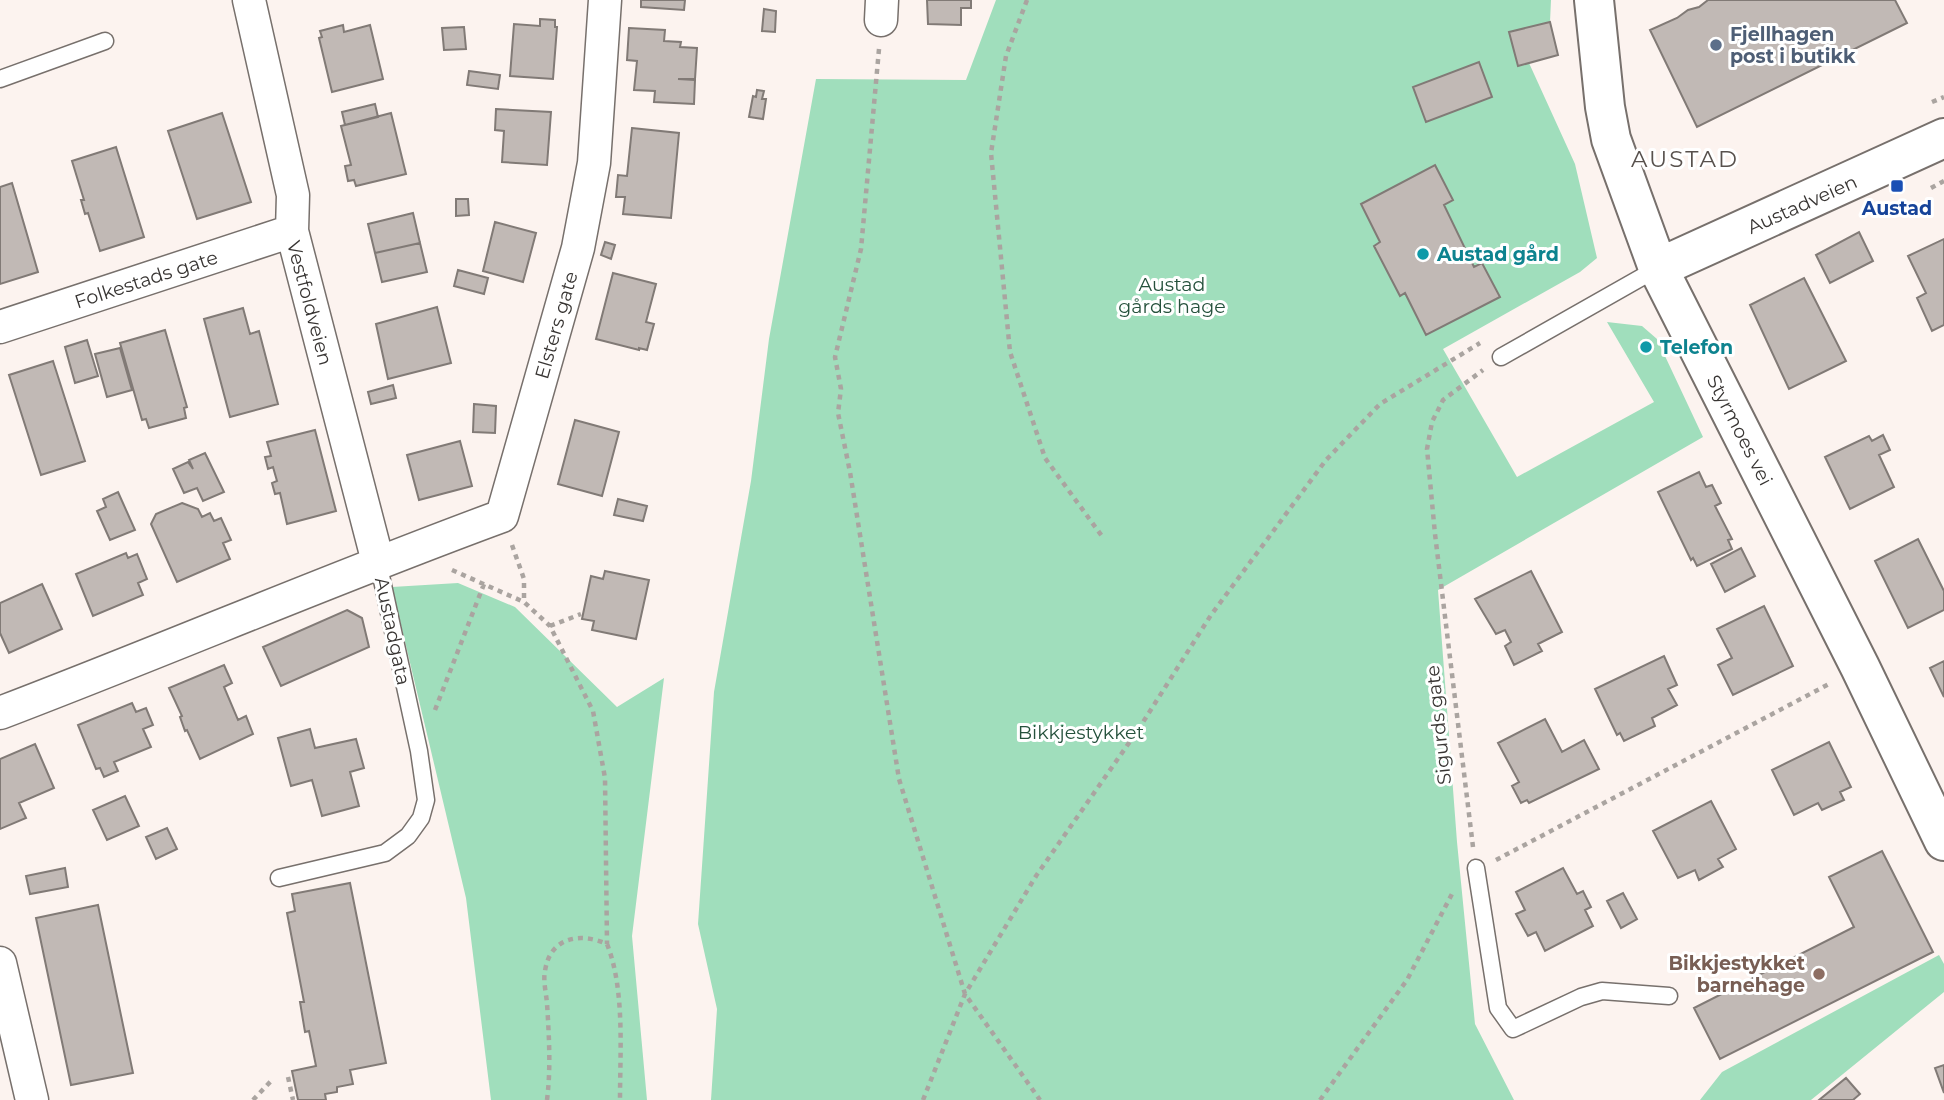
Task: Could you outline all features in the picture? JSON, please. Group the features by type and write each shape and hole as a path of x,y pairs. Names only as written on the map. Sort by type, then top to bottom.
{"main road":[{"name":"Styrmoes vei","path":"1594,0 1611,139 1658,268 1860,667 1944,841"},
{"name":"Austadveien","path":"1658,268 1944,138"}],"street":[{"name":"Vestfoldveien","path":"248,0 293,195 292,231 378,562"},
{"name":"Elsters gate","path":"502,516 578,248 594,163 605,0"},
{"name":"Folkestads gate","path":"0,327 292,231"},
{"path":"378,562 502,516"},
{"name":"Austadgata","path":"0,713 378,562"},
{"path":"0,963 32,1100"}],"lane":[{"path":"0,79 105,41"},
{"path":"1501,357 1658,268"},
{"name":"Austadgata","path":"279,878 385,853 408,836 421,818 426,800 419,751 378,562"},
{"path":"1476,869 1498,1008 1513,1029 1581,997 1602,991 1669,996"}],"path":[{"path":"1027,0 1006,56 991,153 1010,352 1045,458 1104,539"},
{"path":"882,10 861,249 835,357 841,389 838,413 850,472 899,779 965,994 1040,1100"},
{"path":"1931,188 1944,181"},
{"name":"Sigurds gate","path":"1476,869 1427,449 1432,422 1443,400 1501,357"},
{"path":"923,1100 965,994 1036,876 1138,730 1211,615 1326,460 1380,404"},
{"path":"502,516 524,579 524,602"},
{"path":"445,568 524,602 550,626 593,711 605,778 607,944 614,962 619,1019 621,1100"},
{"path":"419,751 484,584"},
{"path":"550,626 581,614"},
{"path":"1320,1100 1408,980 1458,882 1476,869 1519,849 1860,667"},
{"path":"547,1100 550,1075 545,970 555,948 567,940 580,936 607,944"},
{"path":"288,1077 293,1100"},
{"path":"253,1100 271,1081"}],"green space":[{"name":"Bikkjestykket","path":"996,0 1551,0 1550,22 1558,55 1529,63 1575,164 1597,258 1580,272 1443,349 1517,477 1654,402 1607,322 1642,326 1657,339 1703,437 1438,590 1457,842 1475,1024 1514,1100 711,1100 717,1009 698,924 714,692 751,481 769,339 816,79 966,80"},
{"path":"458,583 515,607 617,707 664,678 632,936 647,1100 491,1100 466,898 392,587"},
{"path":"1939,955 1944,964 1944,992 1811,1100 1700,1100 1722,1072"}],"building":[{"path":"641,0 685,0 684,10 641,7"},
{"path":"927,0 971,0 971,8 961,8 961,25 928,24"},
{"path":"1708,0 1895,0 1907,23 1697,127 1650,30"},
{"path":"764,9 776,11 775,32 762,31"},
{"path":"540,19 555,20 557,27 553,79 510,76 514,24 540,26"},
{"path":"1550,22 1558,55 1518,66 1509,32"},
{"path":"343,25 344,32 370,25 383,79 332,92 319,38 322,37 320,31"},
{"path":"464,27 466,49 444,50 442,28"},
{"path":"629,28 665,30 664,41 681,42 680,47 697,48 695,79 678,79 695,80 694,104 654,102 655,91 634,90 637,61 627,60"},
{"path":"1479,62 1492,97 1426,122 1413,87"},
{"path":"469,71 500,75 498,89 467,85"},
{"path":"757,90 764,91 762,99 766,99 763,119 749,117 753,96 756,97"},
{"path":"375,104 378,117 345,125 342,112"},
{"path":"496,109 551,112 547,165 502,162 504,131 495,130"},
{"path":"222,113 251,202 197,219 168,131"},
{"path":"391,113 406,174 356,186 354,180 348,181 345,166 351,165 341,126"},
{"path":"632,128 679,133 671,218 623,214 625,197 616,197 618,175 627,176"},
{"path":"116,147 144,237 100,251 88,213 85,214 81,200 84,200 72,161"},
{"name":"Austad gård","path":"1435,165 1453,200 1444,205 1474,267 1482,263 1500,297 1426,335 1405,293 1400,296 1374,246 1380,242 1361,204"},
{"path":"12,183 38,272 0,284 0,187"},
{"path":"456,199 468,199 469,215 456,216"},
{"path":"413,213 420,243 375,253 368,224"},
{"path":"495,222 536,233 523,282 483,271"},
{"path":"1859,232 1873,261 1830,283 1816,255"},
{"path":"1944,239 1944,325 1932,331 1917,298 1926,293 1908,256"},
{"path":"605,242 615,245 611,259 601,255"},
{"path":"420,243 427,272 382,282 375,253"},
{"path":"458,270 488,278 484,294 454,286"},
{"path":"613,273 656,284 646,322 654,324 647,350 596,339"},
{"path":"1804,278 1846,361 1789,389 1750,305"},
{"path":"437,307 451,363 388,379 376,324"},
{"path":"243,308 250,334 259,331 278,404 230,417 204,319"},
{"path":"165,330 187,407 184,408 186,418 149,428 146,419 142,420 120,343"},
{"path":"87,340 98,376 75,383 65,347"},
{"path":"120,348 132,390 107,397 95,354"},
{"path":"53,361 85,461 41,475 9,375"},
{"path":"393,385 396,398 371,404 368,392"},
{"path":"474,404 496,406 495,433 473,432"},
{"path":"575,420 619,432 602,496 558,484"},
{"path":"315,430 336,511 287,524 280,493 275,494 272,483 277,481 273,467 268,469 265,457 271,456 267,442"},
{"path":"1883,435 1890,450 1879,455 1894,487 1850,509 1825,457 1869,436 1872,441"},
{"path":"460,441 472,486 419,500 407,455"},
{"path":"205,453 224,492 203,501 197,488 184,493 173,469 188,462 193,469 189,460"},
{"path":"1699,472 1706,487 1712,485 1721,503 1715,506 1732,539 1728,540 1732,549 1697,566 1693,558 1691,560 1658,492"},
{"path":"118,492 135,530 110,540 97,511 106,507 103,499"},
{"path":"618,499 647,506 643,521 614,515"},
{"path":"182,503 198,509 202,517 210,513 214,521 221,518 231,540 223,543 230,559 177,582 151,524 156,514"},
{"path":"1918,539 1944,591 1944,610 1908,628 1875,561"},
{"path":"1741,548 1755,576 1725,592 1711,564"},
{"path":"126,553 128,558 137,554 147,579 138,583 143,595 93,616 76,574"},
{"path":"605,571 649,580 636,639 592,630 594,621 582,619 591,576 603,579"},
{"path":"1531,571 1562,632 1538,644 1542,651 1514,665 1505,646 1511,642 1505,630 1496,634 1475,599"},
{"path":"42,584 62,629 9,653 0,633 0,603"},
{"path":"1764,606 1793,666 1733,695 1718,665 1732,658 1717,629"},
{"path":"347,610 362,618 369,647 281,686 263,647"},
{"path":"1664,656 1677,685 1668,689 1677,705 1652,718 1655,726 1624,741 1620,733 1617,735 1595,689"},
{"path":"1944,661 1944,697 1930,668"},
{"path":"224,665 232,683 224,687 238,720 246,716 253,734 200,759 187,730 185,731 180,717 182,716 169,688"},
{"path":"132,703 136,712 146,708 153,725 143,729 151,747 114,762 118,771 104,777 100,768 96,769 78,725"},
{"path":"1545,719 1562,752 1584,740 1599,769 1529,803 1527,800 1521,803 1512,786 1519,782 1498,743"},
{"path":"310,729 315,748 356,739 364,768 350,772 359,806 322,816 312,780 291,786 278,738"},
{"path":"1829,742 1851,787 1840,792 1844,800 1822,810 1818,803 1794,815 1772,770"},
{"path":"35,744 54,788 19,803 26,818 0,829 0,759"},
{"path":"125,796 139,826 107,840 93,810"},
{"path":"1711,801 1736,849 1718,859 1723,867 1699,880 1695,870 1678,878 1653,831"},
{"path":"167,828 177,849 156,859 146,837"},
{"path":"1882,851 1933,952 1720,1059 1694,1008 1854,927 1829,877"},
{"path":"65,868 68,887 30,894 26,876"},
{"path":"1563,868 1577,894 1583,891 1591,907 1585,910 1593,926 1545,951 1536,932 1528,936 1516,914 1525,910 1516,892"},
{"path":"350,883 386,1063 350,1070 353,1084 337,1087 337,1092 325,1094 326,1100 298,1100 292,1071 316,1066 309,1031 305,1032 300,1002 304,1002 287,913 295,911 292,894"},
{"path":"1623,893 1637,919 1621,928 1607,901"},
{"path":"98,905 133,1073 71,1085 36,918"},
{"path":"1944,1065 1944,1093 1935,1068"},
{"path":"1846,1078 1860,1094 1853,1100 1819,1100"}],"place":[{"name":"Fjellhagen post i butikk","path":"1716,45"},
{"name":"Austad","path":"1897,186"},
{"name":"Austad gård","path":"1423,254"},
{"name":"Telefon","path":"1646,347"},
{"name":"Bikkjestykket barnehage","path":"1819,974"}],"district":[{"name":"AUSTAD","path":"1685,159"}],"park label":[{"name":"Austad gårds hage","path":"1172,295"}]}
